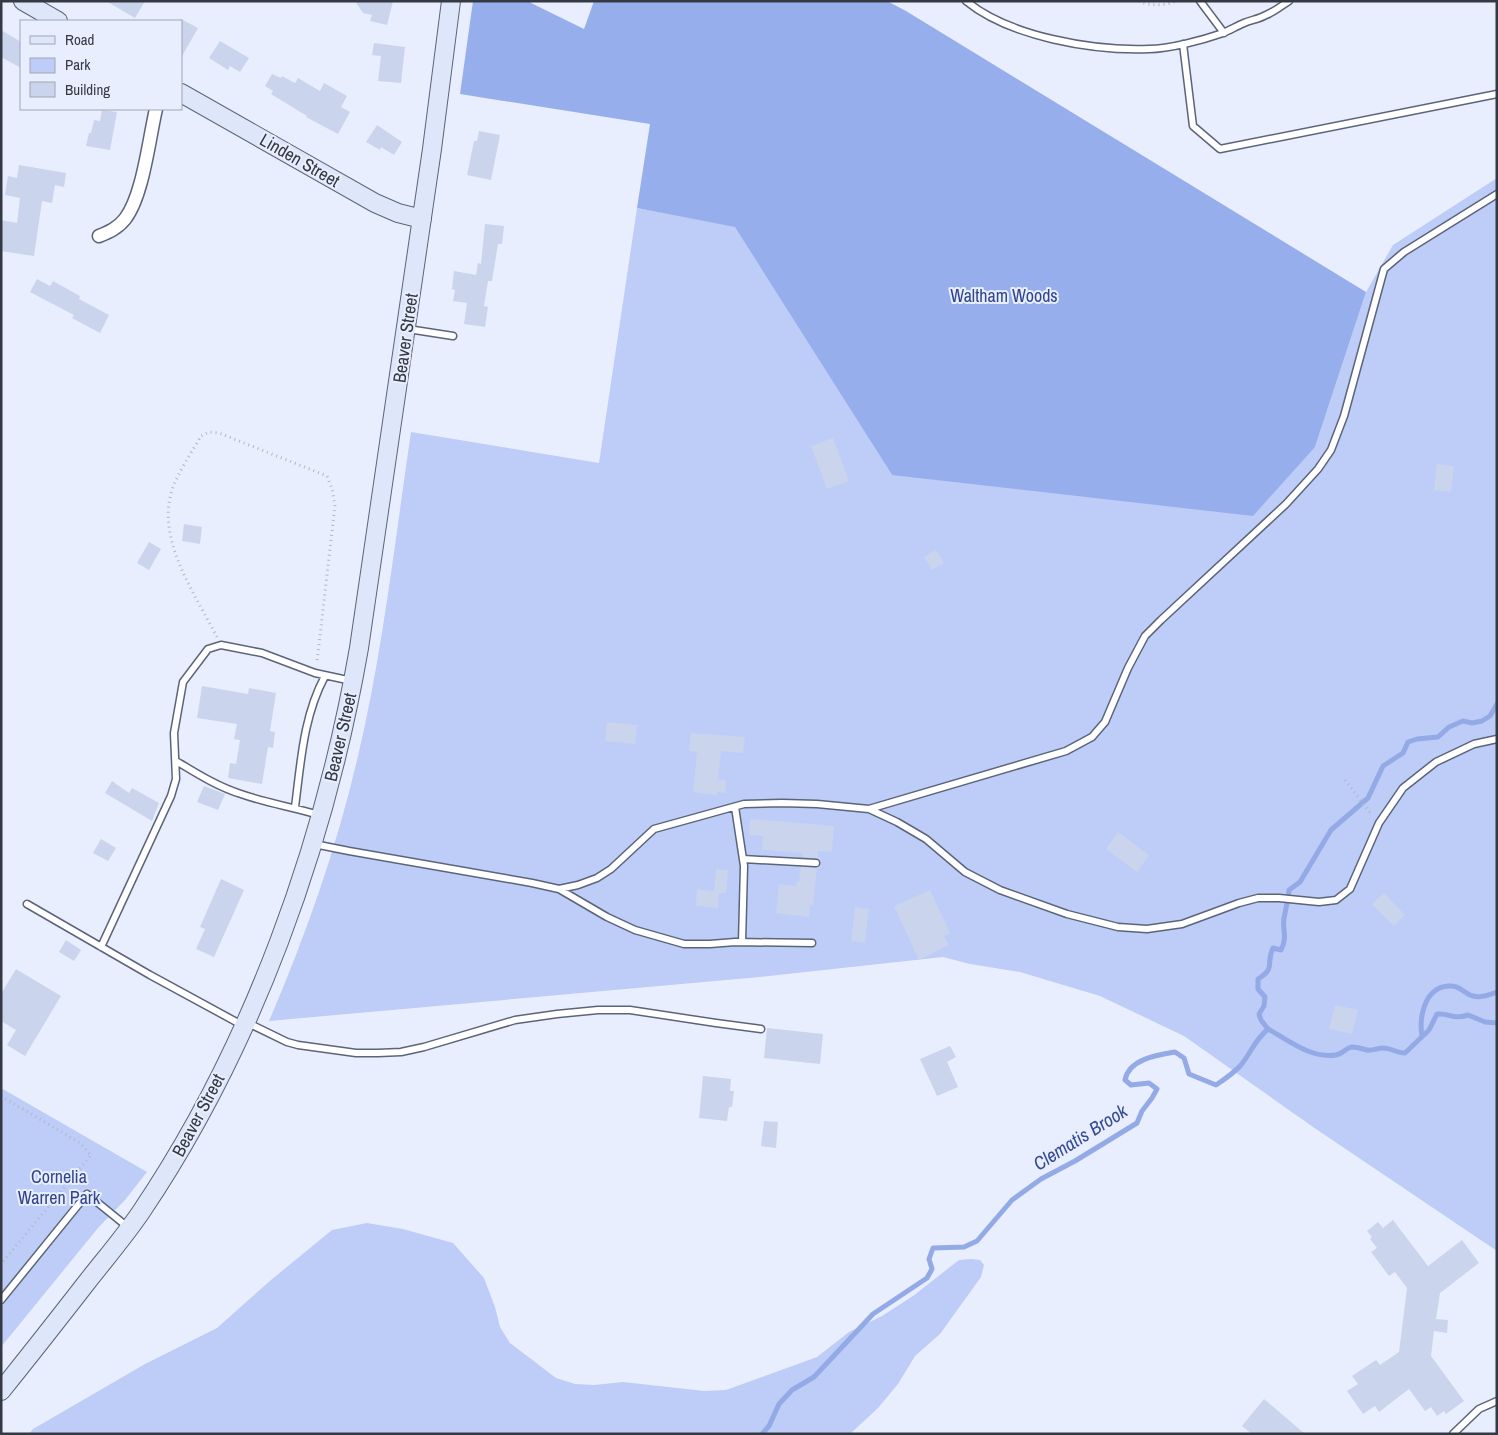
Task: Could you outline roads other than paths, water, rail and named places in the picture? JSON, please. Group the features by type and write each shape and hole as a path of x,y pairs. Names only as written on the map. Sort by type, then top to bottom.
{"main road":[{"path":"23,1 56,20"},
{"name":"Beaver Street","path":"1,1391 130,1228 184,1142 216,1083 244,1023 288,920 313,843 344,728 353,681 422,219 451,1"},
{"name":"Linden Street","path":"182,94 375,204 398,213 422,219"}],"street":[{"path":"99,236 117,227 131,209 143,171 156,110"}],"lane":[{"path":"966,1 975,8 1015,28 1052,39 1110,48 1150,50 1224,33 1245,22 1265,16 1288,1"},
{"path":"1200,1 1224,33"},
{"path":"1182,44 1193,126 1220,149 1497,94"},
{"path":"869,809 1066,752 1092,737 1105,722 1128,668 1145,636 1286,504 1318,469 1331,450 1344,416 1384,269 1404,252 1497,194"},
{"path":"406,329 453,336"},
{"path":"101,948 171,796 176,779 174,733 184,682 208,649 221,645 273,656 325,676 353,681"},
{"path":"295,807 308,717 317,691 325,676"},
{"path":"558,890 578,886 597,878 611,869 654,829 744,804 782,803 869,809 919,835 964,872 1000,890 1068,914 1118,927 1148,929 1182,924 1239,902 1258,898 1319,902 1336,900 1350,889 1379,824 1403,788 1436,762 1474,744 1497,739"},
{"path":"176,761 201,776 241,794 295,807 321,816"},
{"path":"735,807 744,866 742,942"},
{"path":"313,843 348,851 532,883 558,890 634,930 684,944 742,942 812,943"},
{"path":"743,859 816,863"},
{"path":"28,904 101,948 244,1023 292,1044 356,1053 401,1052 515,1020 598,1010 630,1010 761,1029"},
{"path":"1,1300 87,1194 130,1228"},
{"path":"1453,1434 1478,1409 1497,1401"}],"waterway":[{"name":"Clematis Brook","path":"762,1434 769,1426 779,1404 792,1390 814,1377 873,1314 927,1278 932,1269 929,1259 933,1248 964,1247 977,1241 1012,1200 1041,1179 1075,1161 1137,1123 1142,1111 1157,1089 1149,1083 1131,1085 1125,1080 1132,1067 1145,1059 1175,1052 1184,1058 1189,1074 1216,1085 1238,1068 1259,1038 1268,1029 1259,1014 1264,1006 1265,997 1258,989 1258,979 1269,968 1273,948 1281,950 1283,945 1284,918 1289,890 1300,882 1331,830 1368,798 1383,766 1403,753 1408,742 1438,737 1449,727 1463,721 1472,723 1482,721 1490,716 1497,704"},
{"path":"1422,1036 1421,1021 1425,1005 1433,992 1448,986 1455,986 1477,997 1497,992"},
{"path":"1268,1029 1300,1048 1318,1054 1338,1054 1352,1047 1369,1050 1386,1048 1405,1053 1429,1030 1437,1014 1455,1017 1468,1015 1485,1022 1497,1023"}],"park label":[{"name":"Waltham Woods","path":"1004,295"},
{"name":"Cornelia Warren Park","path":"59,1186"}]}
